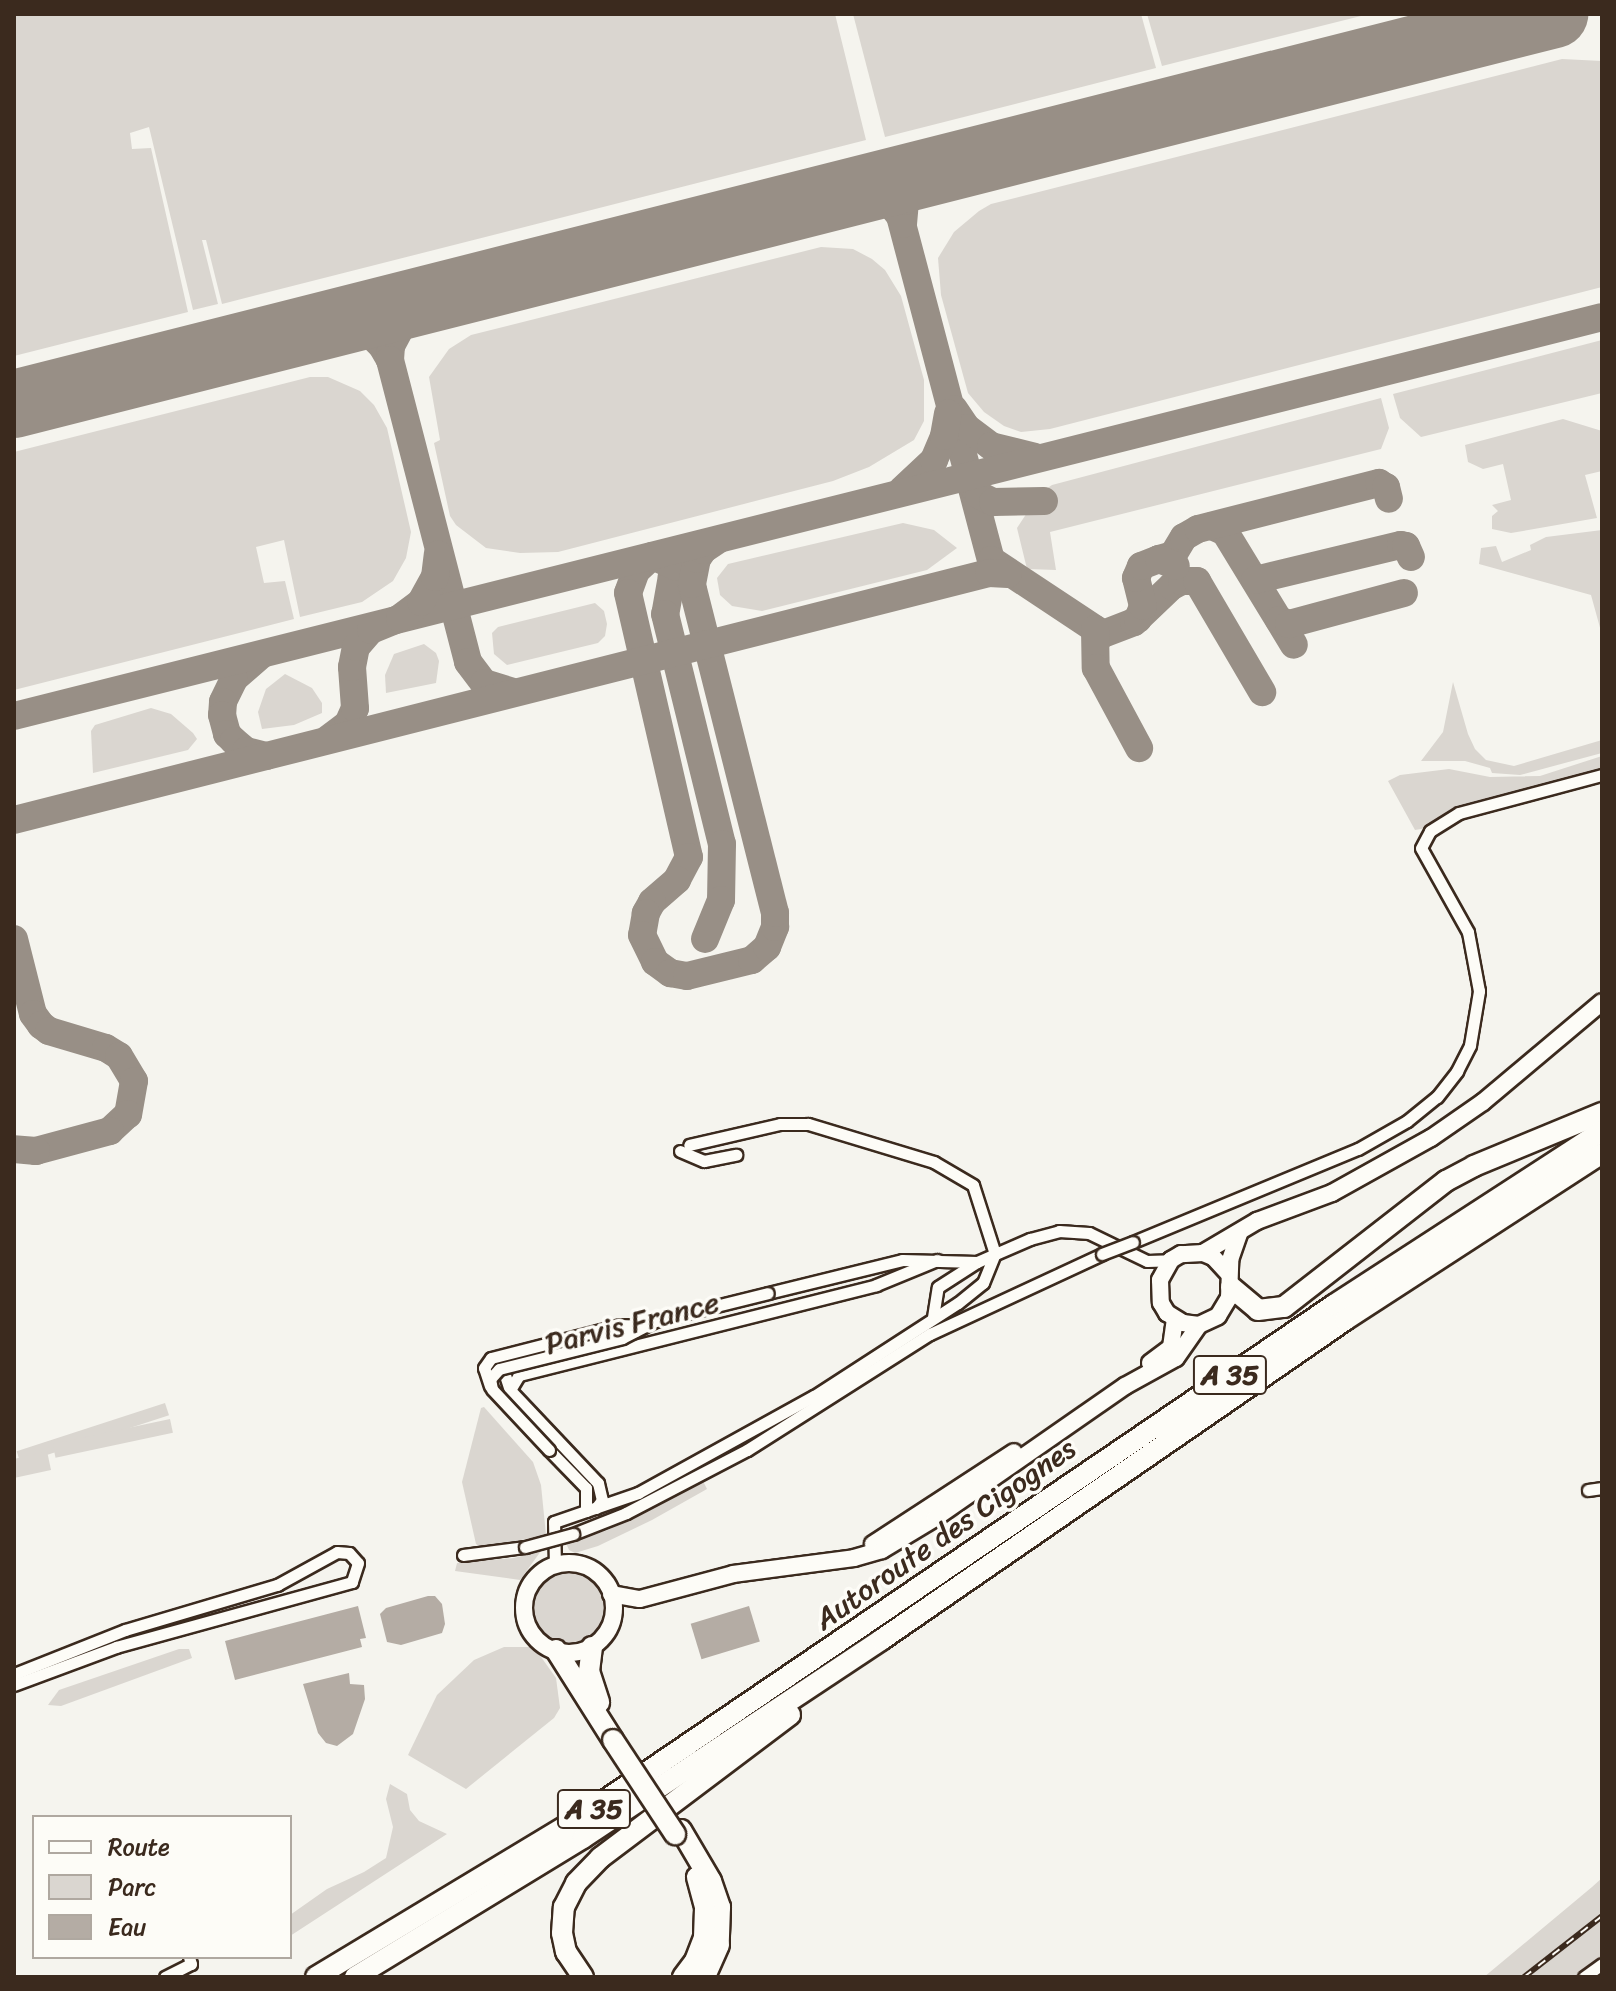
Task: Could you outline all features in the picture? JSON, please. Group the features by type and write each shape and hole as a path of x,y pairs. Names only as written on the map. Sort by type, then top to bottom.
{"highway":[{"path":"1230,1280 1245,1303 1258,1310 1284,1307 1446,1181 1474,1166 1602,1113"},
{"name":"Autoroute des Cigognes","path":"316,1977 588,1812 1334,1305 1602,1131"},
{"name":"Autoroute des Cigognes","path":"355,1977 583,1838 881,1640 1345,1320 1602,1153"},
{"path":"583,1977 566,1952 562,1933 566,1899 580,1877 881,1640"},
{"path":"592,1647 590,1680 616,1739"},
{"path":"556,1650 711,1881 720,1907 719,1945 705,1977"},
{"path":"678,1832 700,1883 706,1920 702,1945 683,1977"}],"street":[{"path":"463,1555 525,1547 573,1534 626,1513 747,1450 930,1334 1102,1254 1358,1149 1407,1121 1437,1097 1457,1071 1474,1030 1478,1007 1476,962 1468,932 1421,848 1430,831 1459,813 1477,807 1602,775"},
{"path":"1203,1253 1257,1221 1332,1193 1431,1138 1483,1102 1602,1002"},
{"path":"555,1565 554,1522 638,1493 766,1424 958,1303 983,1283 995,1254 977,1191 965,1178 934,1162 808,1124 780,1124 685,1148 704,1161 736,1155"},
{"path":"933,1317 938,1287 977,1262 1030,1239 1073,1230 1104,1240 1129,1255 1147,1261 1171,1260 1192,1252 1203,1253 1213,1257 1230,1280"},
{"path":"1125,1386 1176,1358 1199,1325 1218,1316 1225,1308 1239,1234"},
{"path":"591,1510 586,1488 492,1389 490,1379 499,1369 622,1338 645,1327 902,1260 977,1262"},
{"name":"Parvis France","path":"510,1390 519,1375 876,1285 937,1260"},
{"path":"1171,1260 1160,1280 1158,1292 1161,1303 1175,1320 1199,1325"},
{"path":"765,1298 774,1312"},
{"path":"611,1594 632,1600 664,1595 733,1574 882,1550 935,1518 1125,1386 1171,1347 1175,1320"},
{"path":"504,1372 510,1390 598,1483 602,1500 591,1510"},
{"path":"828,1560 870,1546 943,1496 1027,1445 1063,1429"},
{"path":"1588,1490 1602,1488"},
{"path":"935,1518 943,1496"},
{"path":"14,1674 125,1630 277,1585 337,1552 349,1553 358,1563 352,1582 116,1647 14,1685"},
{"path":"611,1625 611,1594 598,1573 589,1568 555,1565 531,1582 523,1609 530,1632 547,1648 574,1653 592,1647 611,1625 664,1595"},
{"path":"165,1977 191,1964 190,1959"},
{"path":"1584,1977 1602,1964"}],"green space":[{"path":"14,14 835,14 866,140 222,304 206,240 202,240 218,304 193,310 149,127 130,133 132,149 151,148 188,312 14,356"},
{"path":"853,14 1141,14 1156,68 885,137"},
{"path":"1147,14 1369,14 1162,66"},
{"path":"1562,59 1602,61 1602,287 1050,429 1021,432 1004,426 984,412 968,393 941,295 938,258 954,232 991,204"},
{"path":"821,247 853,249 872,259 885,270 901,296 924,380 924,421 914,440 869,467 833,481 558,552 520,553 486,548 456,525 450,516 434,443 440,440 429,377 449,349 471,335"},
{"path":"1602,340 1602,393 1421,437 1400,418 1393,394"},
{"path":"310,377 328,377 360,391 374,405 387,428 411,532 406,558 393,581 362,602 300,617 284,540 256,547 264,583 285,581 294,619 14,690 14,452"},
{"path":"1381,398 1389,428 1381,449 1050,532 1056,570 1027,569 1017,528 1040,493 1052,485"},
{"path":"1563,419 1602,431 1602,471 1585,475 1597,518 1511,533 1492,529 1492,516 1498,511 1492,505 1511,500 1503,464 1483,469 1468,462 1465,445"},
{"path":"903,523 934,530 957,548 927,570 762,611 732,606 720,595 717,578 728,564"},
{"path":"1602,530 1602,635 1591,595 1479,564 1481,548 1496,546 1502,562 1531,550 1530,545 1546,537"},
{"path":"595,603 604,611 607,624 605,636 598,643 507,665 494,654 492,633 498,627"},
{"path":"424,644 436,653 439,661 436,683 386,693 385,675 394,654"},
{"path":"285,674 312,688 322,703 322,713 294,725 262,729 258,712 266,689"},
{"path":"1453,682 1468,734 1475,749 1486,760 1514,766 1602,740 1602,753 1520,775 1492,773 1490,768 1465,761 1421,761 1443,732"},
{"path":"151,708 171,714 193,733 197,739 188,750 93,773 91,731 95,725"},
{"path":"1602,756 1602,769 1456,806 1427,828 1415,830 1388,781 1400,775 1449,769 1490,777 1540,776"},
{"path":"165,1403 169,1415 21,1464 17,1451"},
{"path":"484,1407 533,1462 541,1485 546,1535 481,1548 476,1544 462,1482 481,1408"},
{"path":"170,1419 173,1433 56,1458 53,1444"},
{"path":"47,1451 51,1470 14,1478 14,1459"},
{"path":"703,1481 707,1489 652,1520 598,1546 575,1553 569,1550 566,1543 608,1530"},
{"path":"541,1551 520,1580 455,1571 457,1563 514,1558"},
{"path":"570,1571 591,1577 601,1587 607,1608 601,1629 591,1639 570,1645 549,1639 539,1629 533,1608 539,1587 549,1577"},
{"path":"504,1647 534,1647 556,1678 560,1708 554,1718 466,1789 408,1755 437,1695 474,1660"},
{"path":"179,1649 189,1649 192,1658 61,1706 48,1705 59,1690"},
{"path":"390,1784 407,1794 410,1810 419,1821 447,1834 292,1935 292,1914 327,1889 386,1858 393,1827 386,1799"},
{"path":"1602,1878 1602,1977 1484,1977 1592,1887"}],"water":[{"path":"435,1596 442,1604 445,1624 442,1633 401,1645 387,1642 380,1614 386,1608"},
{"path":"358,1606 366,1638 360,1639 362,1647 235,1680 225,1641"},
{"path":"749,1606 760,1641 701,1659 691,1624"},
{"path":"349,1673 350,1684 364,1685 365,1699 353,1734 337,1746 326,1743 318,1733 303,1684"}],"taxiway":[{"path":"903,224 905,201 917,183 929,174 958,165"},
{"path":"829,198 872,195 892,206 900,216 991,560 1103,634 1134,622 1172,586 1182,581 1197,581 1262,692"},
{"path":"328,324 354,325 365,329 382,346 390,360 391,346 407,316 437,297"},
{"path":"14,716 1602,317"},
{"path":"390,360 468,662 484,683 514,692"},
{"path":"954,409 967,428 991,446 1035,457"},
{"path":"902,490 934,460 944,436 948,413"},
{"path":"968,478 979,495 993,502 1044,501"},
{"path":"1159,559 1173,555 1184,537 1198,529 1379,483 1386,487 1389,499"},
{"path":"1212,526 1225,532 1294,645"},
{"path":"693,590 677,567 652,556 636,571 628,593 689,857 677,880 652,902 646,913 642,935 655,962 670,973 687,976 752,960 767,947 775,927 775,913 692,584 697,559 703,550 718,540"},
{"path":"1255,580 1401,545 1406,546 1411,557"},
{"path":"328,739 348,724 355,708 352,667 356,647 371,630 400,618 421,602 435,577 438,554"},
{"path":"689,554 672,576 665,614 722,844 721,900 705,939"},
{"path":"1138,619 1143,606 1136,578 1141,566 1159,559 1176,566"},
{"path":"14,820 989,573 1008,574"},
{"path":"1279,620 1289,624 1404,593"},
{"path":"1095,629 1096,668 1139,748"},
{"path":"260,656 234,679 223,702 222,715 227,734 234,741 246,751 266,756"},
{"path":"14,939 33,1014 41,1025 49,1031 106,1048 119,1056 134,1081 128,1114 110,1131 36,1151 14,1149"}],"runway":[{"path":"14,404 1554,14"}],"railway":[{"path":"1524,1977 1602,1916"}]}
